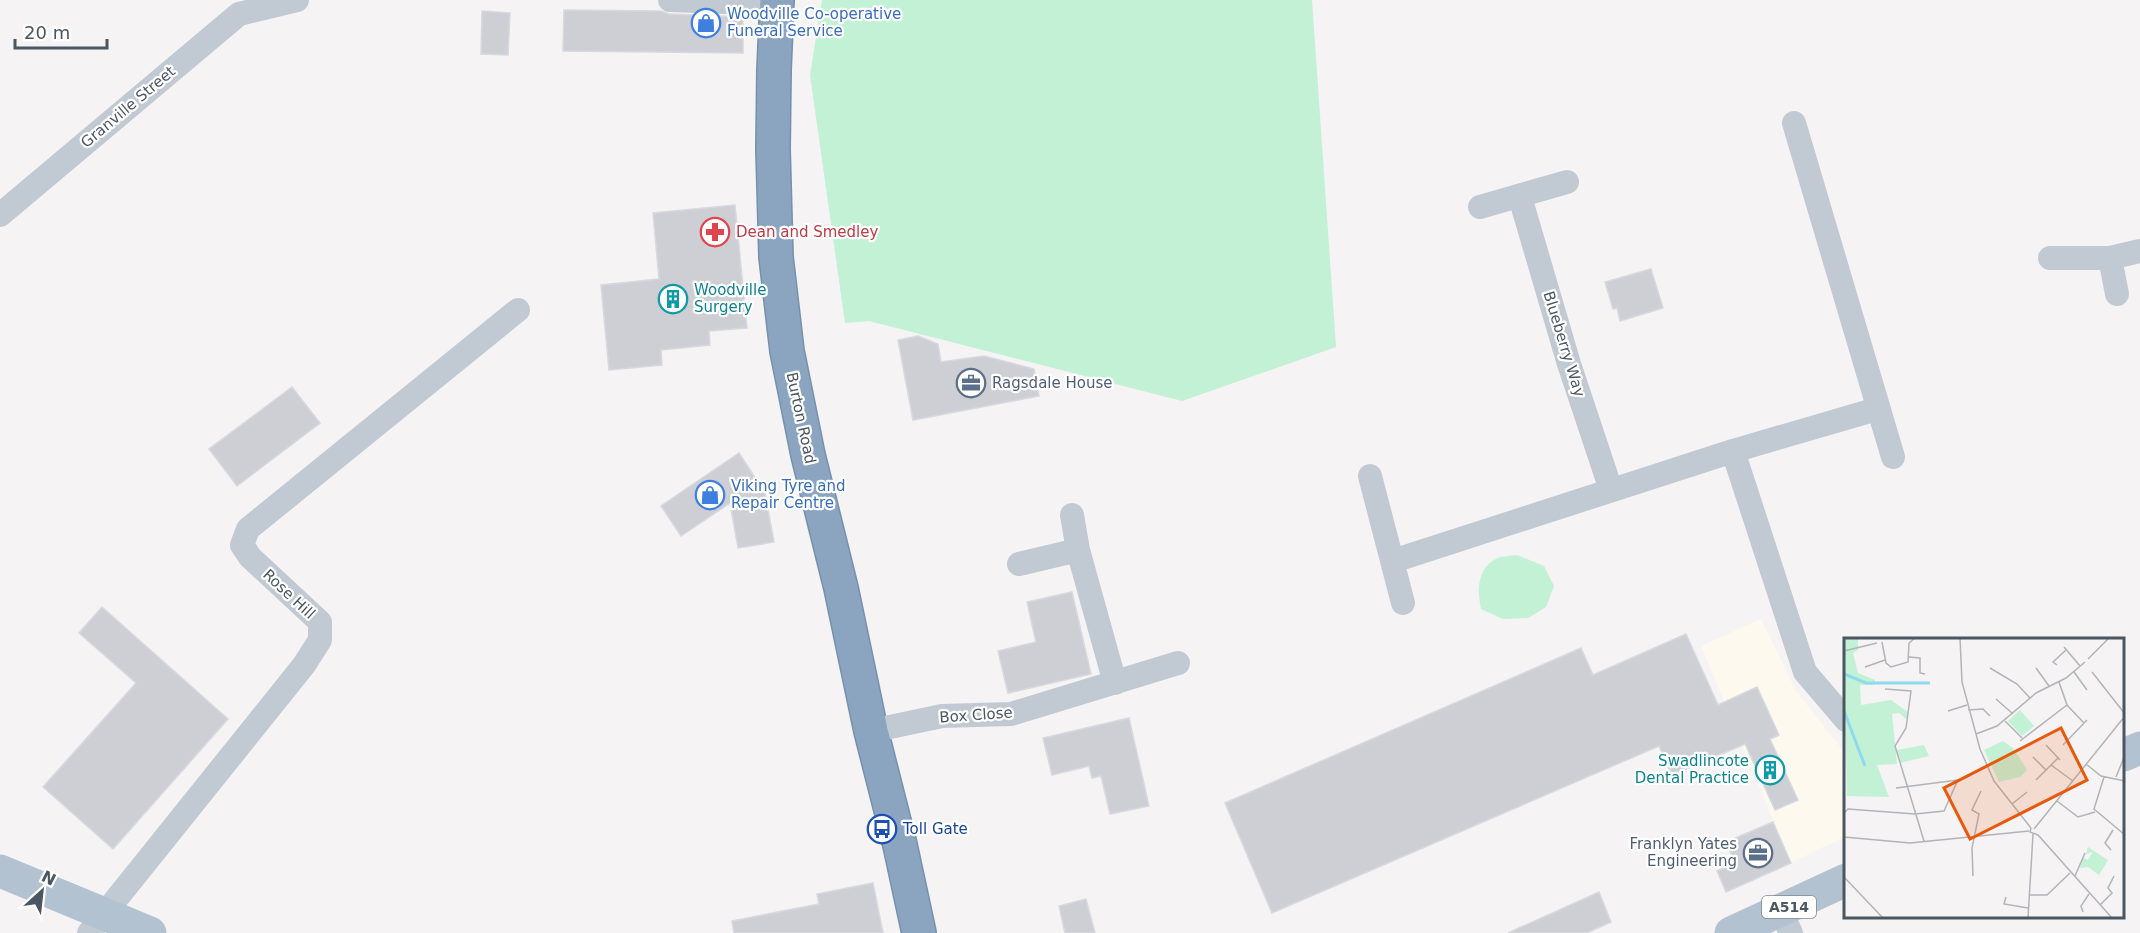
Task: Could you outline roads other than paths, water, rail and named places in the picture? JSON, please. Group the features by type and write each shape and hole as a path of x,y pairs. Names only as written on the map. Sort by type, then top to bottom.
{"highway":[{"name":"Burton Road","path":"777,2 773,138 776,257 787,351 808,455 841,588 871,731 900,845 919,933"}],"main road":[{"path":"2125,754 2140,747"},
{"path":"0,871 97,924 150,933"},
{"name":"A514","path":"1731,933 1786,922 1844,881"}],"street":[{"name":"Granville Street","path":"0,215 239,14 297,0"},
{"path":"670,0 777,2"},
{"path":"1794,123 1893,458"},
{"path":"1480,207 1567,182"},
{"name":"Blueberry Way","path":"1520,197 1569,364 1611,490"},
{"path":"2050,258 2110,258 2140,251"},
{"path":"2110,258 2117,294"},
{"name":"Rose Hill","path":"97,924 304,665 320,640 320,622 250,556 242,545 248,528 518,310"},
{"path":"1392,561 1733,451 1878,409"},
{"path":"1733,451 1805,672 1844,718"},
{"path":"1370,476 1403,603"},
{"path":"1072,515 1078,550 1115,683"},
{"path":"1018,564 1078,550"},
{"name":"Box Close","path":"871,731 942,716 1011,714 1178,663"}],"place":[{"name":"Woodville Co-operative Funeral Service","path":"706,23"},
{"name":"Dean and Smedley","path":"715,232"},
{"name":"Woodville Surgery","path":"673,299"},
{"name":"Ragsdale House","path":"971,383"},
{"name":"Viking Tyre and Repair Centre","path":"710,495"},
{"name":"Swadlincote Dental Practice","path":"1770,770"},
{"name":"Toll Gate","path":"882,829"},
{"name":"Franklyn Yates Engineering","path":"1758,853"}]}
